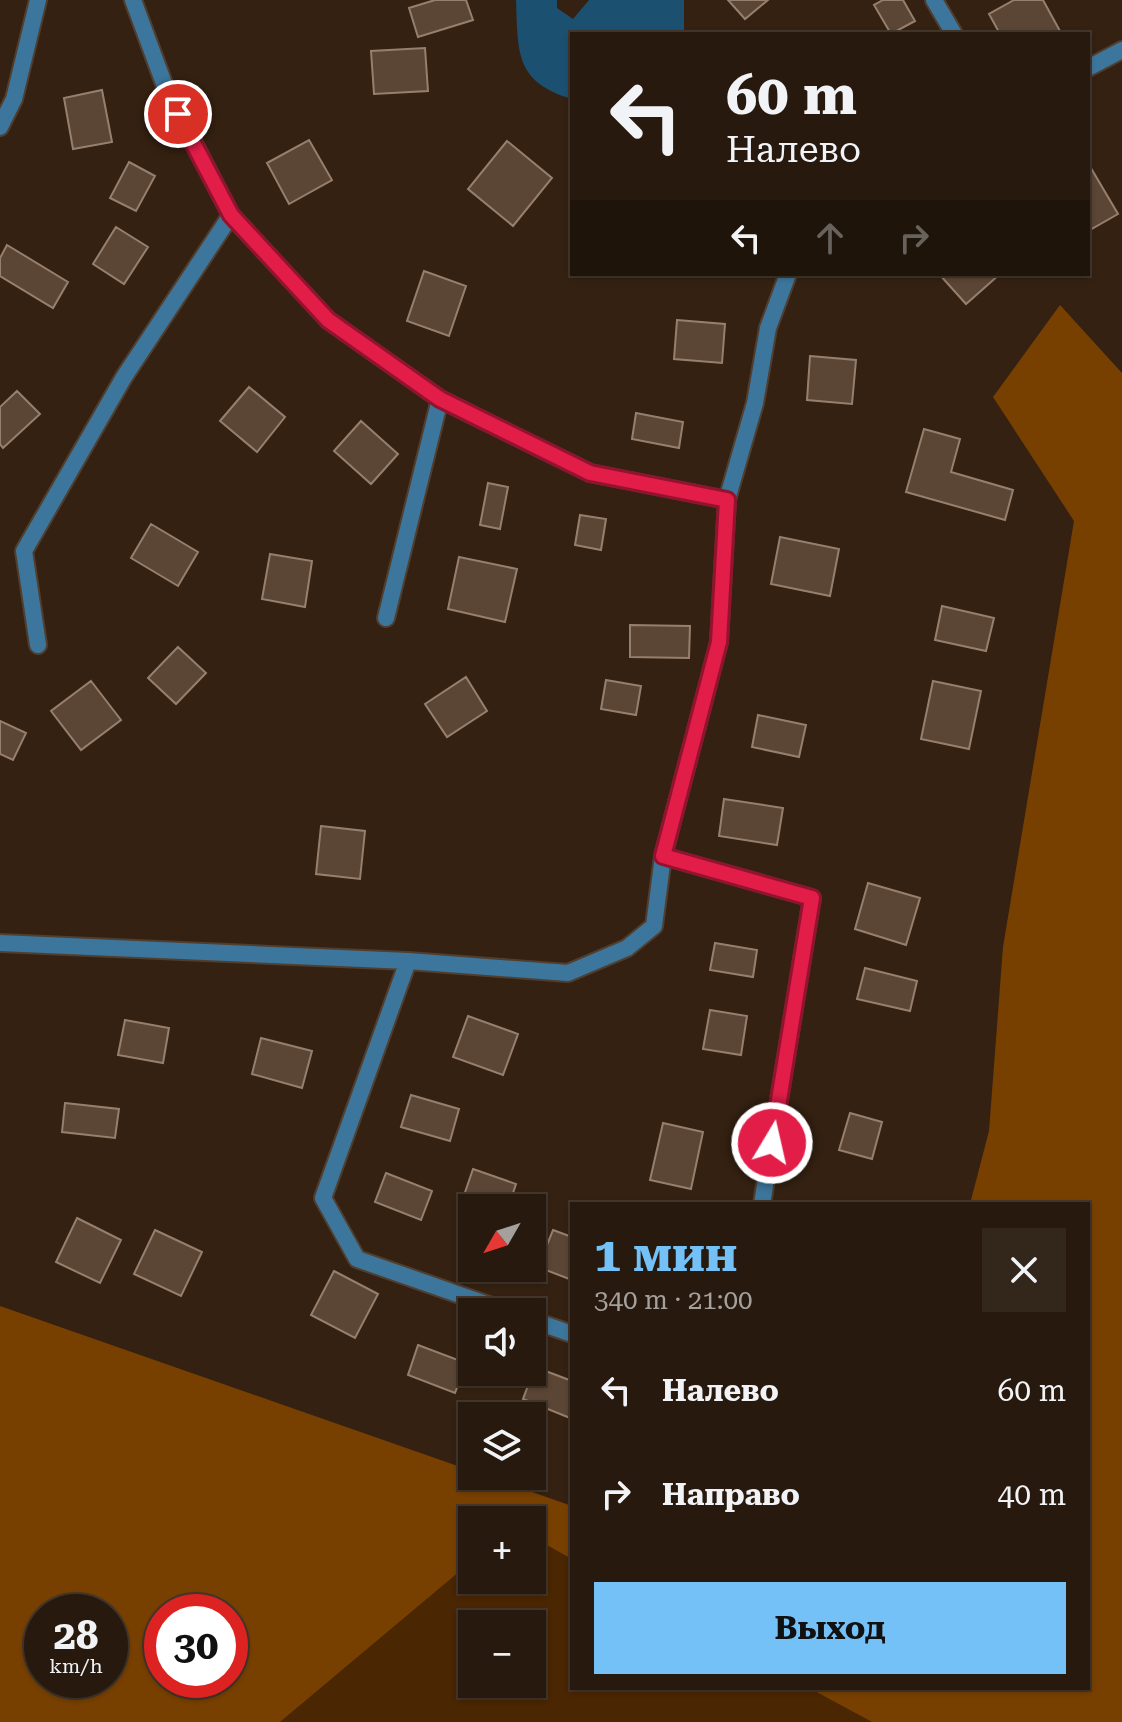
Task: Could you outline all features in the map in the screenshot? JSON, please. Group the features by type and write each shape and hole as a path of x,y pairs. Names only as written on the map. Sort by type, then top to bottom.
{"street":[{"path":"133,0 166,89 231,215 328,320 440,399 590,473 727,500"},
{"path":"934,0 953,32"},
{"path":"0,127 14,99 35,1"},
{"path":"1090,67 1122,50"},
{"path":"38,645 24,551 124,377 231,215"},
{"path":"2,949 408,961 568,973 627,948 654,926 663,856 719,642 727,500 755,403 768,328 787,276"},
{"path":"386,618 440,399"},
{"path":"663,856 812,898 762,1202"},
{"path":"408,961 323,1198 357,1259 469,1298"},
{"path":"546,1325 570,1333"}],"shaded area":[{"path":"1060,305 1122,373 1122,1722 872,1722 813,1690 1090,1690 1090,1202 971,1202 989,1131 1003,947 1074,521 993,397"},
{"path":"0,1306 458,1466 458,1490 527,1490 570,1505 570,1558 546,1545 546,1506 458,1506 458,1573 280,1722 0,1722"},
{"path":"546,1545 570,1558 570,1690 813,1690 872,1722 280,1722 458,1573 458,1594 546,1594"}],"water":[{"path":"516,0 557,0 557,8 573,19 589,0 684,0 684,32 570,32 570,98 539,84 530,74 523,63"}],"building":[{"path":"435,0 466,0 473,20 418,37 409,8"},
{"path":"728,0 768,0 745,19"},
{"path":"883,0 903,0 915,21 890,32 874,5"},
{"path":"1014,0 1043,0 1060,31 999,32 989,14"},
{"path":"425,48 428,91 374,94 371,51"},
{"path":"102,90 112,142 73,149 64,98"},
{"path":"309,140 332,180 289,204 267,163"},
{"path":"507,141 552,178 513,226 468,189"},
{"path":"129,162 155,176 136,211 110,198"},
{"path":"1090,166 1118,214 1090,230"},
{"path":"116,227 148,247 124,284 93,264"},
{"path":"7,245 68,282 53,308 0,276 0,258"},
{"path":"424,271 466,286 449,336 407,321"},
{"path":"941,276 998,276 966,304"},
{"path":"677,320 725,324 722,363 674,359"},
{"path":"810,356 856,360 852,404 807,400"},
{"path":"249,387 285,417 257,452 220,421"},
{"path":"17,391 40,414 3,448 0,444 0,407"},
{"path":"636,413 683,422 679,448 632,439"},
{"path":"361,421 398,454 371,484 334,451"},
{"path":"924,429 960,439 951,472 1013,490 1005,520 906,492"},
{"path":"488,483 508,487 500,529 480,525"},
{"path":"580,515 606,519 601,550 575,545"},
{"path":"151,524 198,552 178,586 131,558"},
{"path":"780,537 839,549 830,596 771,584"},
{"path":"270,554 312,561 305,607 262,599"},
{"path":"459,557 517,569 505,622 448,609"},
{"path":"942,606 994,618 986,651 935,640"},
{"path":"630,625 690,626 689,658 630,657"},
{"path":"178,647 206,673 176,704 148,678"},
{"path":"466,677 487,711 447,737 425,704"},
{"path":"606,680 641,686 636,715 601,709"},
{"path":"91,681 121,720 81,750 51,711"},
{"path":"933,681 981,691 969,749 921,739"},
{"path":"758,715 806,725 799,757 752,747"},
{"path":"0,721 26,733 13,760 0,754"},
{"path":"724,799 783,808 777,845 719,836"},
{"path":"321,826 365,831 360,879 316,874"},
{"path":"868,883 920,898 906,945 855,929"},
{"path":"715,943 757,950 753,977 710,970"},
{"path":"865,968 917,981 910,1011 857,999"},
{"path":"710,1010 747,1016 741,1055 703,1049"},
{"path":"468,1016 518,1034 503,1075 453,1057"},
{"path":"125,1020 169,1028 163,1063 118,1055"},
{"path":"261,1038 312,1051 302,1088 252,1074"},
{"path":"411,1095 459,1109 450,1141 401,1127"},
{"path":"65,1103 119,1109 115,1138 62,1132"},
{"path":"850,1113 882,1122 872,1159 839,1150"},
{"path":"663,1123 703,1132 691,1189 650,1180"},
{"path":"473,1169 516,1184 513,1194 464,1194"},
{"path":"386,1173 432,1191 421,1220 375,1202"},
{"path":"77,1218 121,1240 100,1283 56,1262"},
{"path":"155,1230 202,1252 181,1296 134,1274"},
{"path":"553,1230 570,1236 570,1279 546,1270 546,1247"},
{"path":"334,1271 378,1294 355,1338 311,1315"},
{"path":"418,1345 458,1360 455,1393 408,1375"},
{"path":"546,1371 570,1380 570,1418 546,1408 546,1402 523,1399 528,1386 546,1386"}],"route":[{"path":"178,114 231,215 328,320 440,399 590,473 727,500 719,642 663,856 812,898 772,1143"}]}
